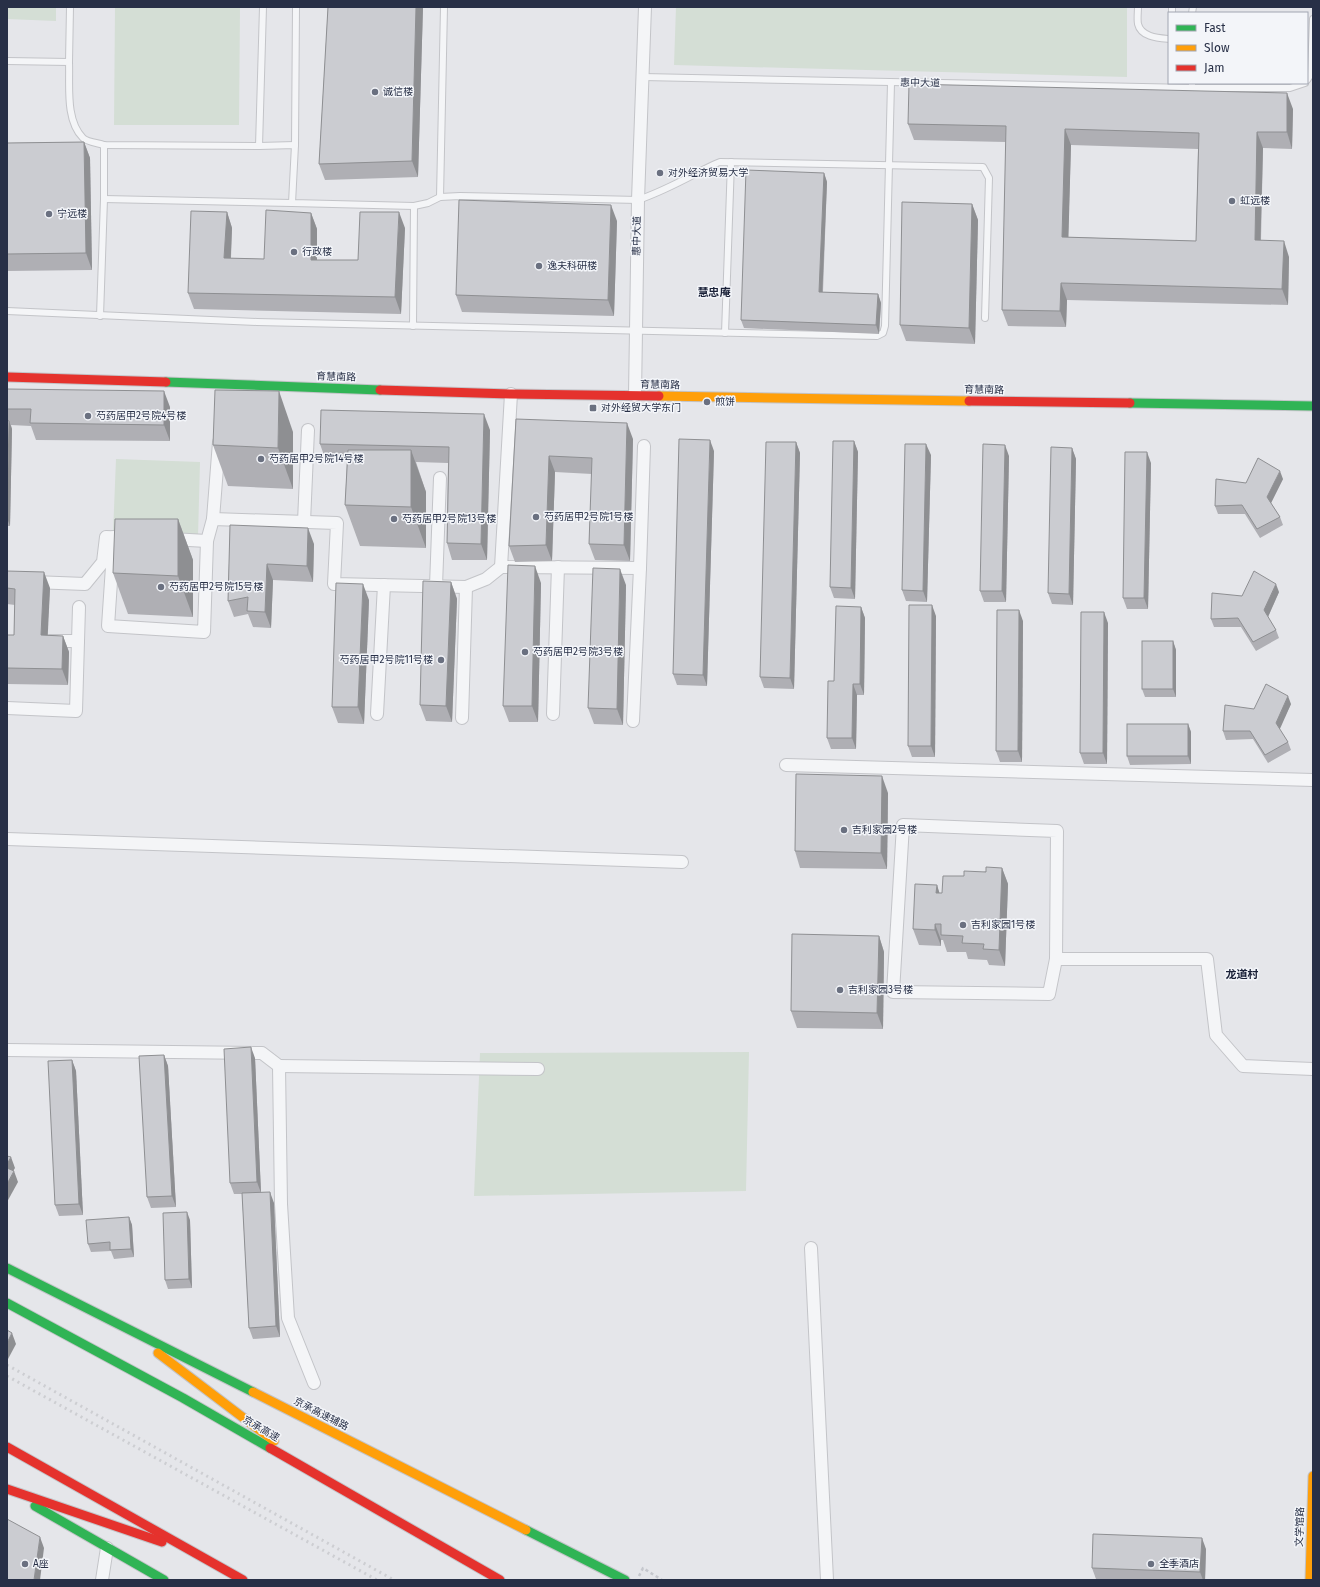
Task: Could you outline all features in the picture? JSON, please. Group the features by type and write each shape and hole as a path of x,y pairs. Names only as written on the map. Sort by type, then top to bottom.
{"main road":[{"name":"育慧南路","path":"7,377 511,394 1313,406"},
{"name":"京承高速辅路","path":"7,1268 625,1580"},
{"name":"京承高速","path":"7,1303 184,1398 500,1580"},
{"path":"122,1326 322,1477"},
{"path":"7,1447 243,1580"},
{"name":"文学馆路","path":"1310,1580 1313,1476"},
{"path":"7,1489 197,1554"},
{"path":"7,1489 164,1580"}],"street":[{"name":"惠中大道","path":"635,396 638,200 645,7"},
{"path":"501,567 511,394"},
{"path":"114,537 108,626 204,632 207,541 213,519 220,428"},
{"path":"304,522 308,430"},
{"path":"633,721 644,446"},
{"path":"436,586 440,478"},
{"path":"213,519 337,523 334,584 466,587 486,579 501,567 640,568"},
{"path":"7,581 84,584 103,562 106,537 145,538"},
{"path":"160,539 207,541"},
{"path":"553,714 558,567"},
{"path":"378,714 384,585"},
{"path":"462,718 466,587"},
{"path":"7,708 76,711 79,607"},
{"path":"38,642 78,641"},
{"path":"786,765 1313,780"},
{"path":"904,825 1057,831 1056,959 1049,994 893,992 904,825"},
{"path":"7,839 682,862"},
{"path":"1056,959 1207,959 1216,1035 1243,1066 1313,1069"},
{"path":"7,1050 262,1053 279,1066 538,1069"},
{"path":"279,1066 281,1204 288,1318 314,1383"},
{"path":"811,1248 827,1580"},
{"path":"102,1580 107,1548"}],"lane":[{"path":"70,7 69,62 71,110 75,126 84,139 104,145 295,145"},
{"path":"259,146 263,7"},
{"path":"292,203 295,145 296,7"},
{"path":"440,197 444,7"},
{"path":"1138,7 1138,24 1144,33 1154,38 1168,39"},
{"path":"1308,78 1311,74 1313,19"},
{"path":"7,61 69,62"},
{"name":"惠中大道","path":"643,77 891,83 1290,88 1302,84"},
{"path":"7,311 257,322 878,336 885,326 891,83"},
{"path":"100,316 104,199 104,145"},
{"path":"104,199 414,206 428,203 440,197 638,200 657,194 697,174 710,165 720,162 983,167 989,178 985,318"},
{"path":"725,333 731,162"},
{"path":"413,326 414,206"}],"path":[{"path":"637,1580 644,1568 662,1580"}],"shaded area":[{"path":"7,7 56,7 56,21 7,19"},
{"path":"115,7 240,7 239,125 114,125"},
{"path":"676,7 1127,7 1127,77 674,65"},
{"path":"116,459 200,462 198,537 113,534"},
{"path":"749,1052 746,1191 474,1196 480,1053"}],"building":[{"name":"诚信楼","path":"328,7 416,7 412,161 319,164"},
{"name":"虹远楼","path":"909,84 1287,93 1287,132 1257,132 1255,240 1284,241 1282,289 1061,283 1060,311 1002,310 1006,126 908,124","holes":["1065,129 1199,133 1196,241 1062,237"]},
{"name":"宁远楼","path":"84,142 86,253 7,254 7,143"},
{"path":"746,170 824,173 819,292 878,294 876,325 741,320"},
{"name":"逸夫科研楼","path":"459,200 611,205 608,300 456,295"},
{"path":"902,202 972,204 969,328 900,325"},
{"name":"行政楼","path":"266,210 311,213 311,260 358,260 360,212 399,212 395,297 188,293 191,211 227,212 224,258 264,259"},
{"path":"7,389 164,391 164,425 30,423 31,409 7,409"},
{"path":"215,390 279,391 278,448 213,445"},
{"path":"321,410 484,414 481,544 447,543 449,447 320,444"},
{"name":"芍药居甲2号院1号楼","path":"516,419 627,423 624,545 589,544 592,458 549,456 546,545 509,546"},
{"path":"7,420 9,421 7,518"},
{"path":"679,439 710,440 703,675 673,674"},
{"path":"833,441 854,441 851,588 830,587"},
{"path":"766,442 796,442 790,678 760,677"},
{"path":"905,444 926,444 923,591 902,590"},
{"path":"983,444 1005,445 1002,591 980,591"},
{"path":"1051,447 1072,448 1069,594 1048,593"},
{"path":"348,450 411,450 411,507 345,505"},
{"path":"1125,452 1147,452 1144,598 1123,598"},
{"path":"1258,458 1280,471 1267,497 1280,517 1257,529 1242,505 1215,506 1216,479 1246,483"},
{"path":"115,519 178,519 178,576 113,573"},
{"path":"230,525 308,528 307,566 267,564 265,612 247,611 248,597 228,601"},
{"name":"芍药居甲2号院3号楼","path":"508,565 535,566 532,706 503,706"},
{"path":"593,568 620,569 617,709 588,708"},
{"path":"7,571 44,572 41,635 63,636 62,669 7,668 7,635 14,635 15,589 7,588"},
{"path":"1254,571 1276,584 1264,610 1276,630 1253,642 1238,618 1211,619 1212,593 1242,596"},
{"name":"芍药居甲2号院11号楼","path":"423,581 451,582 446,706 420,705"},
{"path":"336,583 363,584 358,707 332,707"},
{"path":"909,605 932,605 931,746 908,746"},
{"path":"836,606 861,607 860,684 853,684 852,738 827,738 828,681 834,681"},
{"path":"997,610 1019,610 1018,751 996,751"},
{"path":"1081,612 1104,612 1103,753 1080,753"},
{"path":"1142,641 1173,641 1173,689 1142,689"},
{"path":"1266,684 1288,696 1276,723 1288,742 1265,755 1250,731 1223,731 1225,705 1254,709"},
{"path":"1127,724 1188,724 1188,756 1127,756"},
{"name":"吉利家园2号楼","path":"796,774 882,776 881,853 795,851"},
{"name":"吉利家园1号楼","path":"986,867 1002,868 999,950 983,949 984,944 962,943 963,936 941,935 941,924 935,924 935,930 913,929 915,884 937,885 936,893 942,893 943,876 964,876 964,871 986,872"},
{"name":"吉利家园3号楼","path":"792,934 879,936 877,1013 791,1011"},
{"path":"251,1047 257,1182 230,1183 224,1049"},
{"path":"164,1055 172,1196 147,1197 139,1056"},
{"path":"72,1060 79,1204 55,1205 48,1061"},
{"path":"7,1156 11,1157 7,1164"},
{"path":"7,1168 14,1171 7,1184"},
{"path":"270,1192 276,1326 249,1328 242,1193"},
{"path":"187,1212 189,1279 165,1280 163,1213"},
{"path":"129,1217 131,1249 110,1250 110,1242 88,1244 86,1220"},
{"path":"7,1330 12,1333 7,1343"},
{"name":"A座","path":"7,1519 40,1537 34,1580 7,1580"},
{"name":"全季酒店","path":"1093,1534 1202,1538 1200,1572 1092,1568"}],"railway":[{"path":"7,1365 394,1580"},
{"path":"7,1376 377,1580"}],"traffic: fast":[{"path":"166,382 380,390"},
{"path":"1130,403 1313,406"},
{"path":"7,1268 253,1392"},
{"path":"7,1303 183,1398 270,1448"},
{"path":"35,1506 164,1580"},
{"path":"526,1530 625,1580"}],"traffic: slow":[{"path":"659,396 969,401"},
{"path":"158,1353 274,1441"},
{"path":"253,1392 526,1530"},
{"path":"1310,1580 1313,1476"}],"traffic: jam":[{"path":"7,377 166,382"},
{"path":"380,390 659,396"},
{"path":"969,401 1130,403"},
{"path":"7,1447 243,1580"},
{"path":"270,1448 500,1580"},
{"path":"7,1489 162,1542"}],"place":[{"name":"诚信楼","path":"375,92"},
{"name":"对外经济贸易大学","path":"660,173"},
{"name":"虹远楼","path":"1232,201"},
{"name":"宁远楼","path":"49,214"},
{"name":"行政楼","path":"294,252"},
{"name":"逸夫科研楼","path":"539,266"},
{"name":"煎饼","path":"707,402"},
{"name":"对外经贸大学东门","path":"593,408"},
{"name":"芍药居甲2号院4号楼","path":"88,416"},
{"name":"芍药居甲2号院14号楼","path":"261,459"},
{"name":"芍药居甲2号院1号楼","path":"536,517"},
{"name":"芍药居甲2号院13号楼","path":"394,519"},
{"name":"芍药居甲2号院15号楼","path":"161,587"},
{"name":"芍药居甲2号院3号楼","path":"525,652"},
{"name":"芍药居甲2号院11号楼","path":"441,660"},
{"name":"吉利家园2号楼","path":"844,830"},
{"name":"吉利家园1号楼","path":"963,925"},
{"name":"吉利家园3号楼","path":"840,990"},
{"name":"A座","path":"25,1564"},
{"name":"全季酒店","path":"1151,1564"}],"district":[{"name":"慧忠庵","path":"714,292"},
{"name":"龙道村","path":"1242,974"}]}
